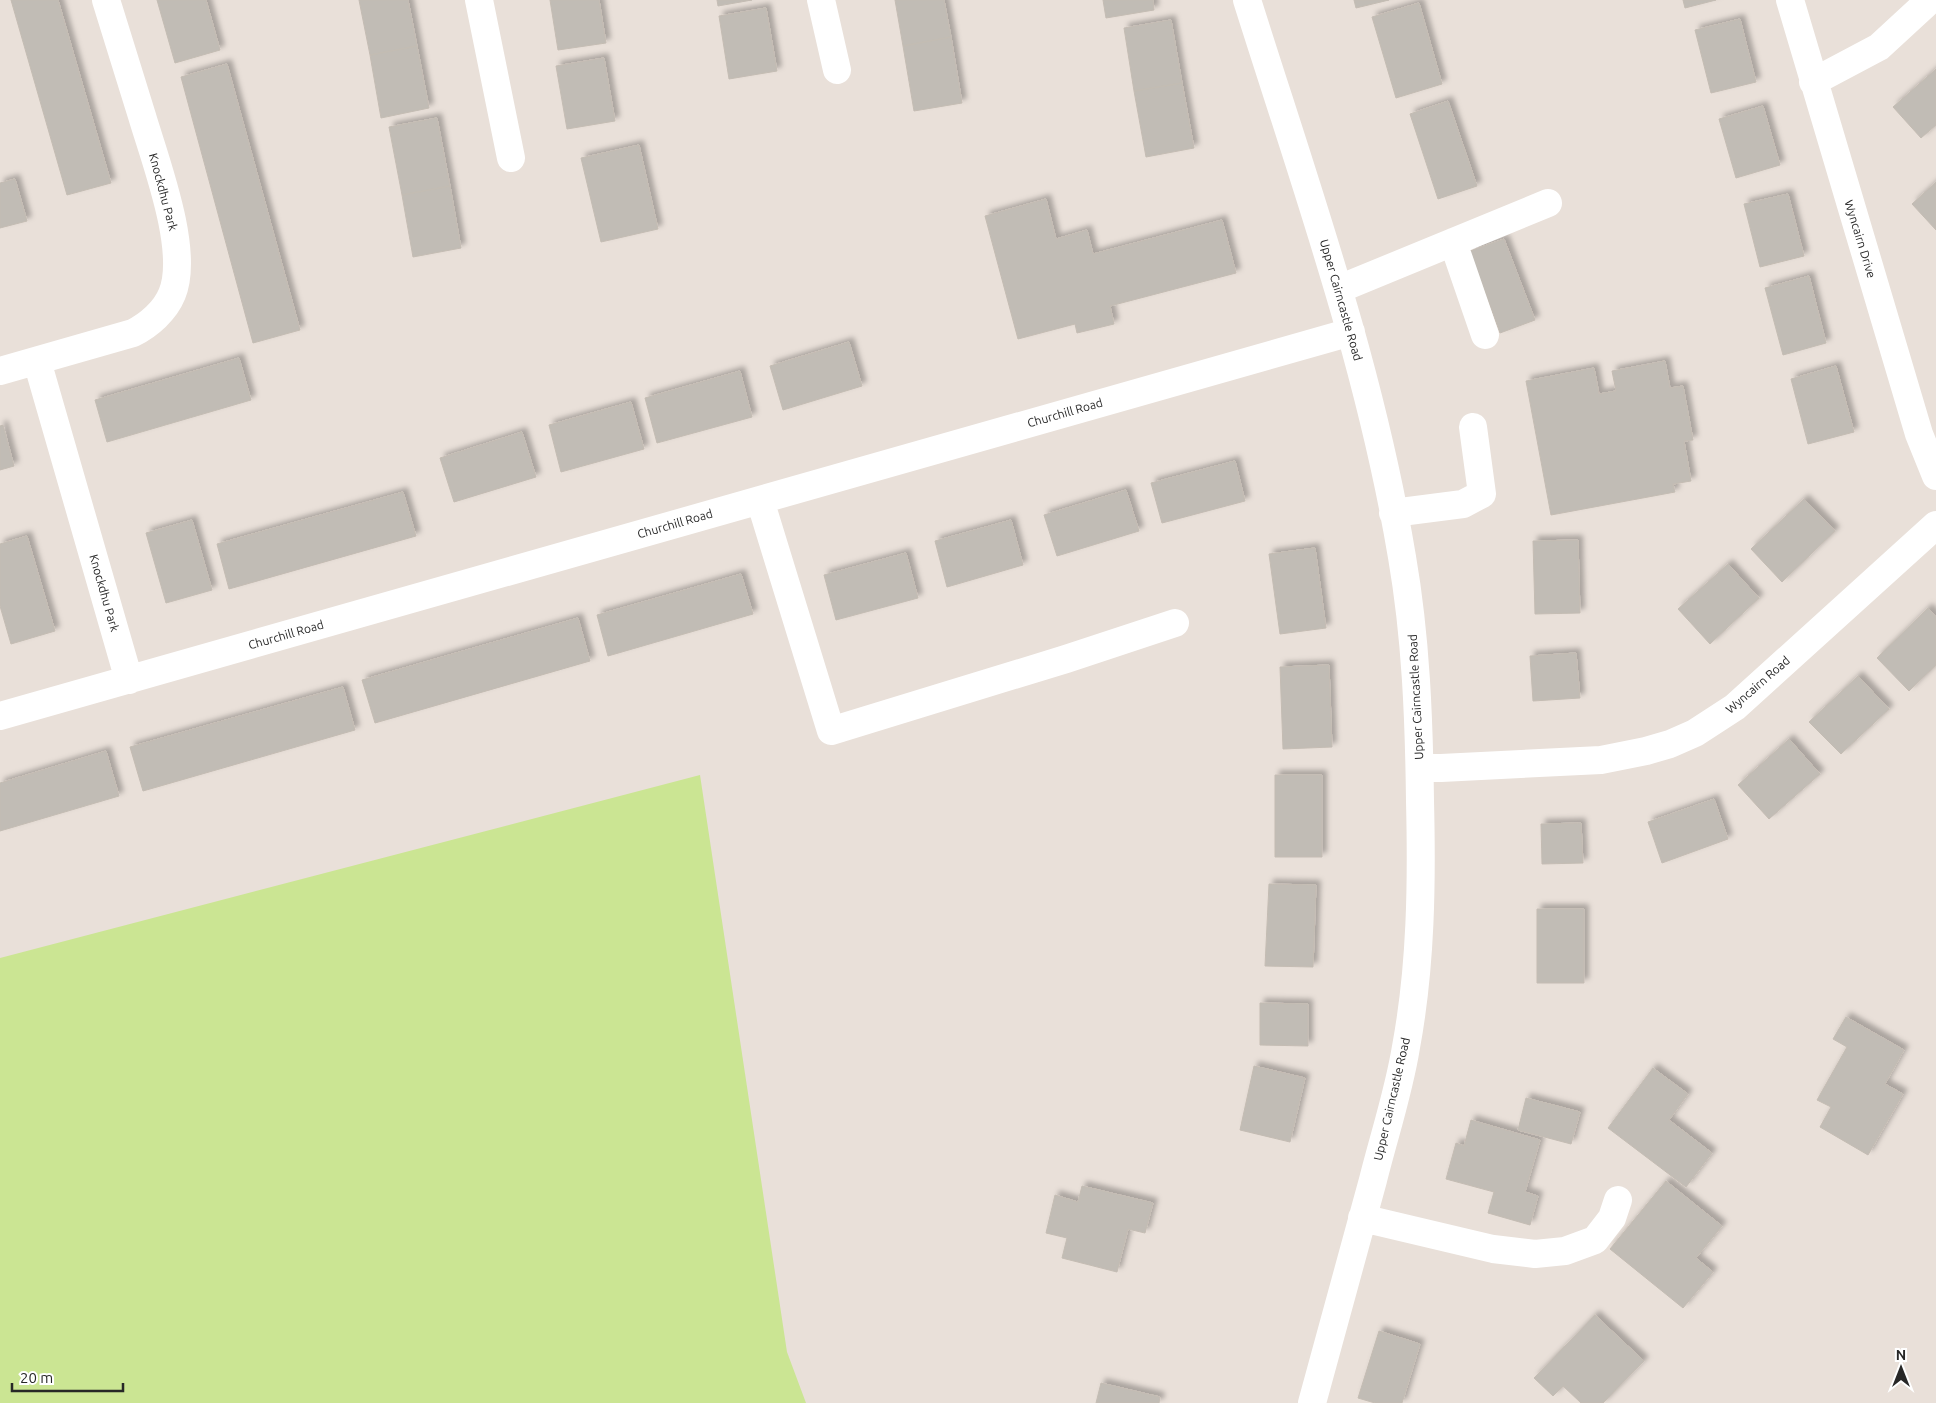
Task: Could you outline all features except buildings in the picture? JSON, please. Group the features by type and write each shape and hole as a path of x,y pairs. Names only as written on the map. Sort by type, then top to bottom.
{"street":[{"name":"Knockdhu Park","path":"0,371 123,337 139,330 157,316 172,294 175,280 175,239 167,198 106,0"},
{"path":"479,0 511,158"},
{"path":"821,0 837,70"},
{"name":"Upper Cairncastle Road","path":"1247,0 1339,289 1372,408 1402,557 1412,630 1418,697 1421,860 1418,944 1406,1047 1312,1403"},
{"name":"Wyncairn Drive","path":"1790,0 1919,434 1936,476"},
{"path":"1813,82 1879,47 1930,0"},
{"path":"1339,289 1548,202"},
{"path":"1452,242 1486,335"},
{"name":"Churchill Road","path":"0,716 1350,332"},
{"name":"Knockdhu Park","path":"37,361 129,680"},
{"path":"1394,513 1463,504 1482,494 1473,426"},
{"path":"760,500 831,731 1066,659 1175,623"},
{"name":"Wyncairn Road","path":"1420,768 1601,760 1646,751 1670,744 1695,733 1735,707 1936,525"},
{"path":"1362,1218 1493,1249 1535,1254 1565,1251 1595,1240 1612,1218 1618,1200"}],"green space":[{"path":"700,775 787,1352 806,1403 0,1403 0,958"}]}
